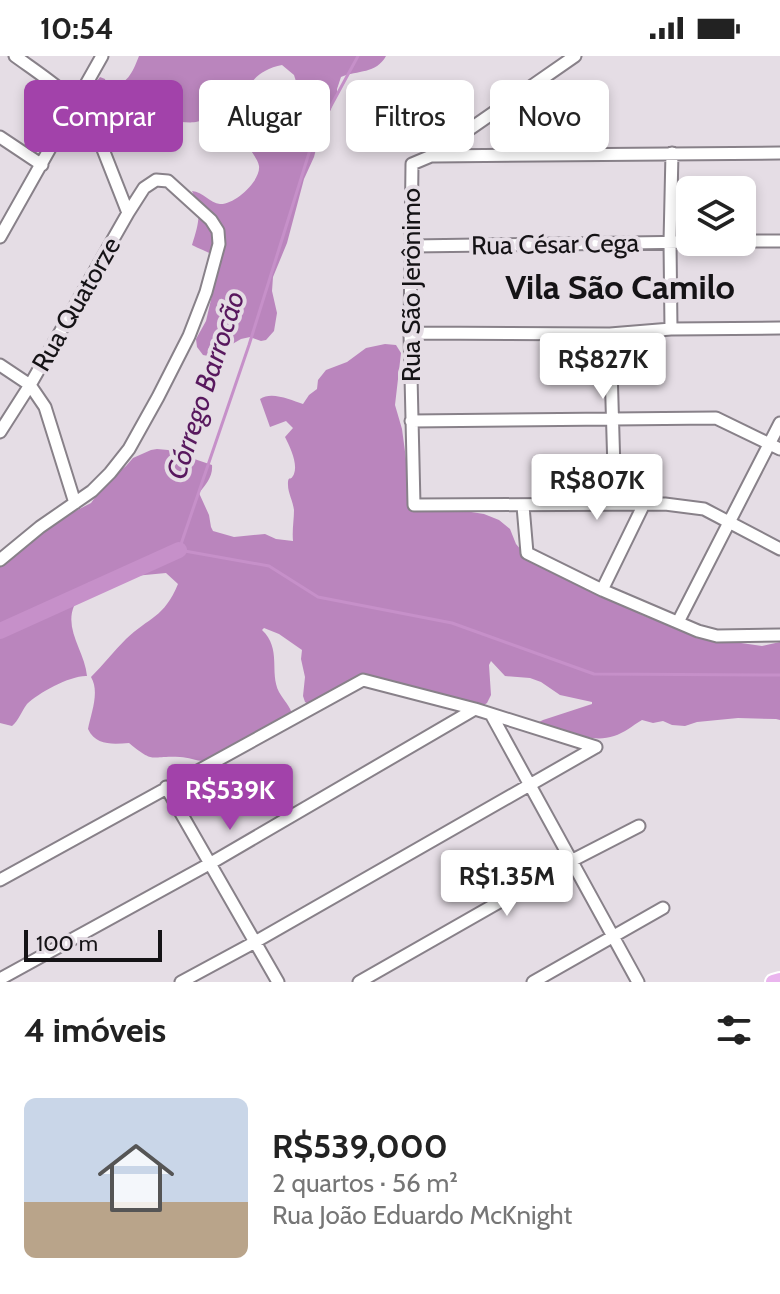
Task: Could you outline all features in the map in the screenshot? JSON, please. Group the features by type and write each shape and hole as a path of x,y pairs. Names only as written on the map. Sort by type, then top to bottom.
{"main road":[{"path":"773,982 780,980"}],"street":[{"path":"15,56 47,80"},
{"path":"88,80 102,56"},
{"name":"Rua São Jerônimo","path":"523,506 414,505 410,333 412,164 431,156 575,56"},
{"path":"0,137 42,165"},
{"path":"1,234 49,152"},
{"path":"104,152 128,213"},
{"path":"671,329 672,153"},
{"path":"431,156 780,153"},
{"name":"Rua Quatorze","path":"0,432 144,188 156,180 168,181 211,220 218,231 219,244 206,292 189,336 129,449 92,491 75,503"},
{"path":"756,241 780,241"},
{"name":"Rua César Cega","path":"412,246 676,242"},
{"path":"410,333 610,334 671,329 780,328"},
{"path":"610,334 615,504"},
{"path":"0,365 30,385 45,407 75,503 0,560"},
{"path":"411,421 716,418 775,446"},
{"path":"678,622 729,521 775,446 780,423"},
{"path":"602,590 644,504"},
{"path":"780,549 704,509 665,504 523,506 527,553 602,590 717,636 780,635"},
{"path":"0,880 363,680 475,709 596,747 181,982"},
{"path":"0,979 211,863 475,709"},
{"path":"492,716 638,982"},
{"path":"166,787 278,982"},
{"path":"359,982 571,861 639,826"},
{"path":"533,982 663,908"}],"shaded area":[{"path":"139,56 386,56 372,69 341,77 330,111 330,80 296,80 282,65 273,67 254,80 199,80 197,122 183,123 183,80 126,80"},
{"path":"252,152 315,152 273,277 272,291 277,313 274,331 266,340 241,339 217,353 203,355 196,339 206,321 220,261 192,245 198,218 192,191 220,204 232,201 246,191 256,178 257,159"},
{"path":"396,345 401,353 395,405 402,429 410,489 419,505 440,512 452,509 484,514 499,520 510,529 522,551 552,573 600,590 642,615 686,632 762,646 780,642 780,720 738,718 685,726 642,720 625,731 605,738 588,737 544,725 538,727 543,720 592,702 560,695 530,678 505,676 491,661 491,695 481,707 460,705 441,693 398,692 366,687 310,705 303,696 305,677 302,650 264,628 262,630 274,653 276,684 293,721 228,757 204,761 183,757 153,758 129,743 106,743 91,735 88,729 95,696 91,677 126,639 167,604 178,584 166,573 88,583 75,603 72,615 73,632 87,676 64,682 39,695 27,704 12,726 0,723 0,558 56,521 91,503 107,481 133,458 157,449 212,465 210,477 199,493 213,531 234,537 265,534 293,541 294,510 288,480 294,474 295,465 285,437 293,428 286,421 270,427 260,399 275,396 303,404 317,389 318,380 326,370 347,362 366,348"}],"waterway":[{"path":"358,56 314,137 249,345 179,550 269,566 318,597 452,623 594,674 780,675"},
{"name":"Córrego Barrocão","path":"0,631 179,550"}],"district":[{"name":"Vila São Camilo","path":"620,287"}]}
